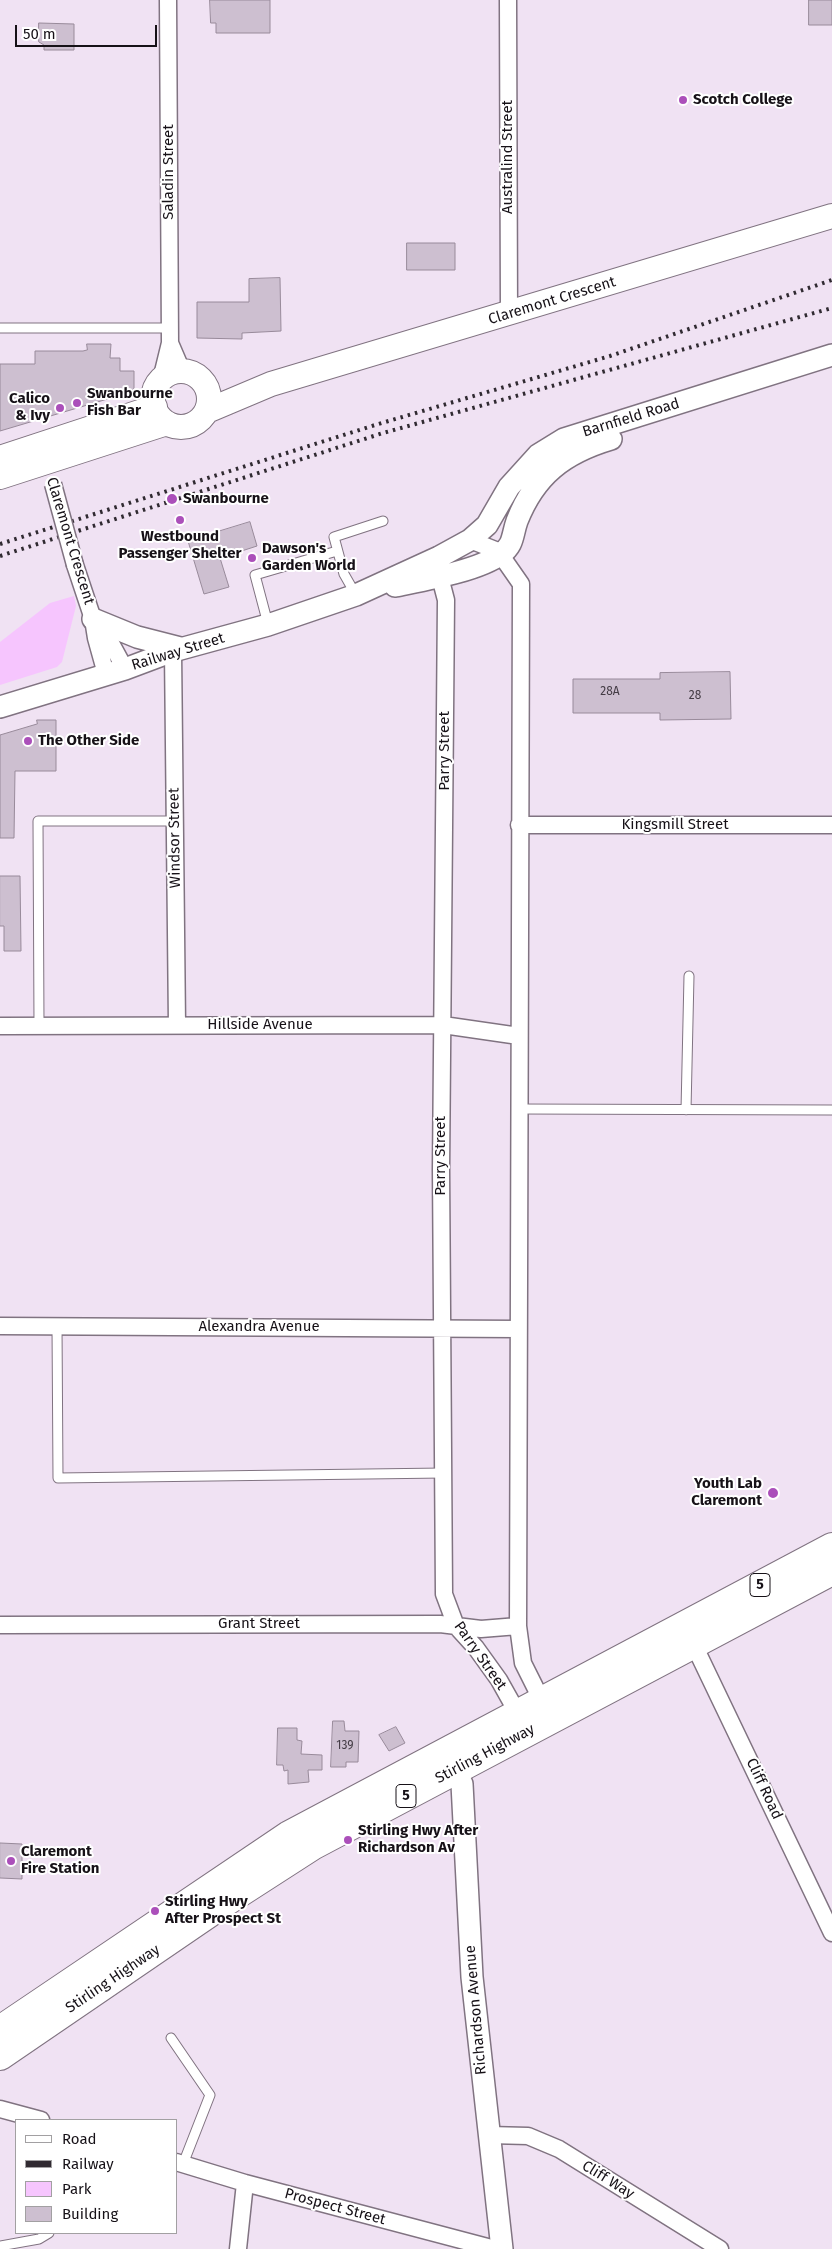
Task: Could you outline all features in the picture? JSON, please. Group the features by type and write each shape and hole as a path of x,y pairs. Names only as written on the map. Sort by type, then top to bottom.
{"highway":[{"name":"Stirling Highway","path":"0,2030 289,1835 522,1722 832,1547"},
{"name":"Stirling Highway","path":"546,1709 694,1645 832,1571"},
{"name":"Stirling Highway","path":"0,2056 284,1864 342,1830 455,1771 522,1722"}],"main road":[{"name":"Claremont Crescent","path":"0,477 47,464 161,415 185,427 202,418 208,402 509,314 832,216"},
{"path":"161,415 154,393 171,375 191,372 199,377 208,402"},
{"name":"Claremont Crescent","path":"0,458 47,464"}],"street":[{"name":"Saladin Street","path":"168,0 171,375"},
{"name":"Australind Street","path":"508,0 509,314"},
{"name":"Saladin Street","path":"170,335 171,375"},
{"name":"Barnfield Road","path":"470,540 486,525 509,487 532,461 538,455 564,439 832,355"},
{"name":"Barnfield Road","path":"506,549 536,485 557,463 570,454 606,440 832,369"},
{"name":"Claremont Crescent","path":"47,464 75,565 93,619 106,634 115,671"},
{"path":"470,540 498,550 506,549"},
{"name":"Railway Street","path":"440,567 470,540"},
{"name":"Railway Street","path":"0,707 178,649 268,625 440,567 506,549"},
{"name":"Parry Street","path":"506,549 511,550 521,584 518,1626 523,1663 546,1709"},
{"name":"Parry Street","path":"440,567 446,600 440,1169 443,1328 444,1594 456,1626 476,1648 499,1680 522,1722"},
{"path":"93,619 149,642 178,649"},
{"name":"Windsor Street","path":"177,1025 175,822 178,649"},
{"name":"Kingsmill Street","path":"519,825 832,825"},
{"name":"Hillside Avenue","path":"0,1026 443,1025 519,1036"},
{"name":"Alexandra Avenue","path":"0,1326 518,1329"},
{"name":"Grant Street","path":"0,1625 456,1626 481,1629 518,1626"},
{"name":"Cliff Road","path":"694,1645 832,1933"},
{"name":"Richardson Avenue","path":"455,1771 462,1784 472,1977 502,2249"},
{"path":"0,2109 37,2119"},
{"name":"Cliff Way","path":"489,2136 528,2136 559,2149 720,2249"},
{"name":"Prospect Street","path":"180,2163 245,2183 495,2249"},
{"path":"238,2249 245,2183"}],"lane":[{"path":"0,328 170,335"},
{"path":"356,595 344,574 334,537 383,520"},
{"path":"268,625 254,575 337,551"},
{"path":"39,1026 38,822 175,822"},
{"path":"686,1110 689,976"},
{"path":"519,1109 832,1110"},
{"path":"57,1326 58,1478 444,1473"},
{"path":"170,2038 210,2095 180,2163"},
{"path":"0,2246 39,2239 47,2234"}],"green space":[{"path":"74,596 76,606 62,662 57,667 0,685 0,642 50,603"}],"building":[{"path":"210,0 270,0 270,33 216,33 216,23 211,23"},
{"path":"809,0 832,0 832,25 809,25"},
{"path":"39,23 74,24 74,50 44,50 44,45 39,42"},
{"path":"407,243 455,243 455,270 407,270"},
{"path":"280,278 281,331 242,333 242,339 197,338 197,302 249,302 249,279"},
{"path":"87,344 111,344 110,358 120,358 120,371 134,371 134,388 131,392 0,431 0,364 35,364 35,351 83,351 87,350"},
{"path":"250,522 257,546 220,558 229,587 204,594 188,541"},
{"path":"730,672 731,719 660,720 660,713 573,713 573,679 660,679 660,673"},
{"path":"37,720 56,720 56,771 15,771 14,838 0,838 0,735 37,724"},
{"path":"0,876 20,876 21,951 4,951 4,926 0,926"},
{"path":"333,1721 344,1721 345,1731 359,1731 358,1762 346,1762 346,1767 331,1767"},
{"path":"396,1727 405,1743 389,1751 379,1735"},
{"path":"278,1728 297,1728 297,1740 302,1741 301,1754 322,1755 322,1770 308,1770 309,1782 288,1784 288,1770 284,1771 283,1765 277,1765"},
{"name":"Claremont Fire Station","path":"0,1843 22,1844 22,1879 0,1878"}],"railway":[{"path":"0,544 375,425 610,356 832,280"},
{"path":"0,556 383,433 832,308"}],"place":[{"name":"Scotch College","path":"683,100"},
{"name":"Swanbourne Fish Bar","path":"77,403"},
{"name":"Calico & Ivy","path":"60,408"},
{"name":"Swanbourne","path":"172,499"},
{"name":"Westbound Passenger Shelter","path":"180,520"},
{"name":"Dawson's Garden World","path":"252,558"},
{"name":"The Other Side","path":"28,741"},
{"name":"Youth Lab Claremont","path":"773,1493"},
{"name":"Stirling Hwy After Richardson Av","path":"348,1840"},
{"name":"Claremont Fire Station","path":"11,1861"},
{"name":"Stirling Hwy After Prospect St","path":"155,1911"}]}
